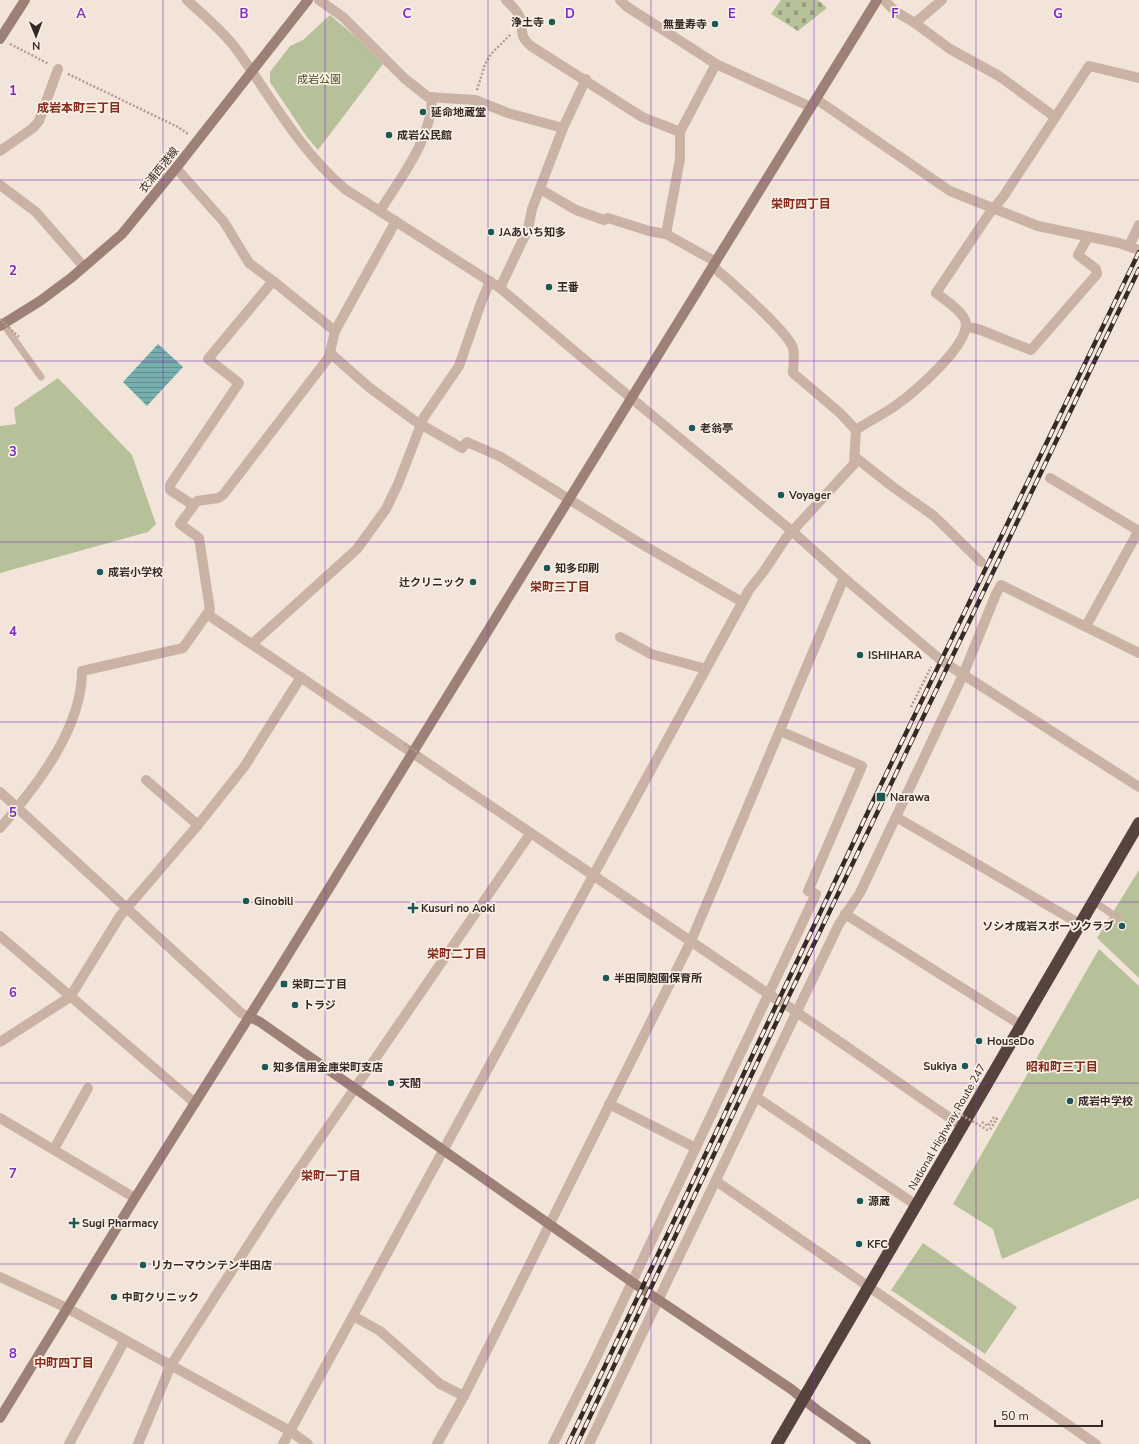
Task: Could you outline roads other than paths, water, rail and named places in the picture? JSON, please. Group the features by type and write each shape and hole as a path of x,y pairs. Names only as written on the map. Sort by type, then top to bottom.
{"highway":[{"name":"National Highway Route 247","path":"776,1444 963,1127 1139,823"}],"street":[{"path":"0,39 25,0"},
{"path":"187,0 236,48 251,72 310,154 326,173 345,188 500,288 793,532 935,656 963,676 1139,787"},
{"name":"衣浦西港線","path":"1,323 40,301 84,267 122,234 176,168 308,0"},
{"path":"319,0 343,17 421,93 432,97 475,100 508,113 563,128"},
{"path":"506,0 518,13 524,40 531,46 586,79 642,118 680,132"},
{"path":"620,0 626,6 716,64 814,103 950,191 1038,226 1129,246 1139,250"},
{"path":"0,1418 135,1198 250,1017 877,0"},
{"path":"884,0 895,11 915,23 950,49 999,76 1055,117"},
{"path":"915,23 942,0"},
{"path":"666,234 680,159 680,132 699,92 716,64"},
{"path":"856,430 894,406 923,383 961,341 967,327 965,319 936,293 994,208 1003,198 1089,66 1139,78"},
{"path":"0,152 33,128 39,121 58,69"},
{"path":"500,288 528,229 532,209 563,128 586,79"},
{"path":"380,211 423,141 432,111 432,97"},
{"path":"176,168 224,222 249,263 335,331"},
{"path":"0,185 36,212 84,267"},
{"path":"283,1444 742,602 786,538 854,464 856,430 840,413 793,373 793,348 785,335 714,264 666,234 608,218 604,220 576,210 540,189"},
{"path":"0,828 18,808 42,775 74,718 82,685 82,671 183,648 210,610 199,538 180,524 197,501 218,498 223,495 329,357 335,331 396,221"},
{"path":"1129,246 1139,225"},
{"path":"967,327 978,329 1031,350 1097,274 1096,269 1078,255 1088,237"},
{"path":"193,505 170,490 170,485 239,383 208,359 273,281"},
{"path":"252,644 357,549 386,509 398,484 421,424 436,397 459,366 490,281"},
{"path":"330,353 370,388 421,424 462,448 467,442 501,457 644,546 742,602"},
{"path":"855,457 934,516 981,562"},
{"path":"1050,478 1139,530 1086,626"},
{"path":"437,1444 464,1396 691,941 844,578"},
{"path":"589,1444 845,914 860,892 963,676 996,594 1002,585 1139,653"},
{"path":"207,614 411,754 770,995 798,1012 963,1127"},
{"path":"620,638 651,654 706,669"},
{"path":"0,1042 70,997 120,916 198,825 244,767 300,677"},
{"path":"553,1444 770,995 816,894 808,891 862,766 780,731"},
{"path":"146,780 198,825"},
{"path":"5,794 18,808 241,1013 260,1022 866,1444"},
{"path":"896,817 1080,924"},
{"path":"138,1444 171,1365 273,1207 530,834"},
{"path":"845,914 1021,1025"},
{"path":"0,936 195,1103"},
{"path":"54,1149 88,1088"},
{"path":"756,1097 916,1205"},
{"path":"609,1104 696,1148"},
{"path":"0,1118 135,1198"},
{"path":"716,1181 1096,1444"},
{"path":"0,1277 67,1308 290,1431 308,1444"},
{"path":"353,1316 380,1331 440,1384 464,1396"},
{"path":"69,1444 125,1340"}],"lane":[{"path":"1,323 40,377"},
{"path":"1093,901 1118,918"}],"water":[{"path":"158,344 183,367 147,406 123,382"}],"railway":[{"path":"568,1444 876,795 1139,252"},
{"path":"577,1444 785,1004 1139,269"}],"place":[{"name":"浄土寺","path":"552,22"},
{"name":"無量寿寺","path":"715,24"},
{"name":"延命地蔵堂","path":"423,112"},
{"name":"成岩公民館","path":"389,135"},
{"name":"JAあいち知多","path":"491,232"},
{"name":"王番","path":"549,287"},
{"name":"老翁亭","path":"692,428"},
{"name":"Voyager","path":"781,495"},
{"name":"知多印刷","path":"547,568"},
{"name":"成岩小学校","path":"100,572"},
{"name":"辻クリニック","path":"473,582"},
{"name":"ISHIHARA","path":"860,655"},
{"name":"Narawa","path":"881,797"},
{"name":"Ginobili","path":"246,901"},
{"name":"Kusuri no Aoki","path":"413,908"},
{"name":"ソシオ成岩スポーツクラブ","path":"1122,926"},
{"name":"半田同胞園保育所","path":"606,978"},
{"name":"栄町二丁目","path":"284,984"},
{"name":"トラジ","path":"295,1005"},
{"name":"HouseDo","path":"979,1041"},
{"name":"Sukiya","path":"965,1066"},
{"name":"知多信用金庫栄町支店","path":"265,1067"},
{"name":"天閣","path":"391,1083"},
{"name":"成岩中学校","path":"1070,1101"},
{"name":"源蔵","path":"860,1201"},
{"name":"Sugi Pharmacy","path":"74,1223"},
{"name":"KFC","path":"859,1244"},
{"name":"リカーマウンテン半田店","path":"143,1265"},
{"name":"中町クリニック","path":"114,1297"}],"district":[{"name":"成岩本町三丁目","path":"79,108"},
{"name":"栄町四丁目","path":"801,204"},
{"name":"栄町三丁目","path":"560,587"},
{"name":"栄町二丁目","path":"457,954"},
{"name":"昭和町三丁目","path":"1062,1067"},
{"name":"栄町一丁目","path":"331,1176"},
{"name":"中町四丁目","path":"64,1363"}],"park label":[{"name":"成岩公園","path":"319,79"}]}
